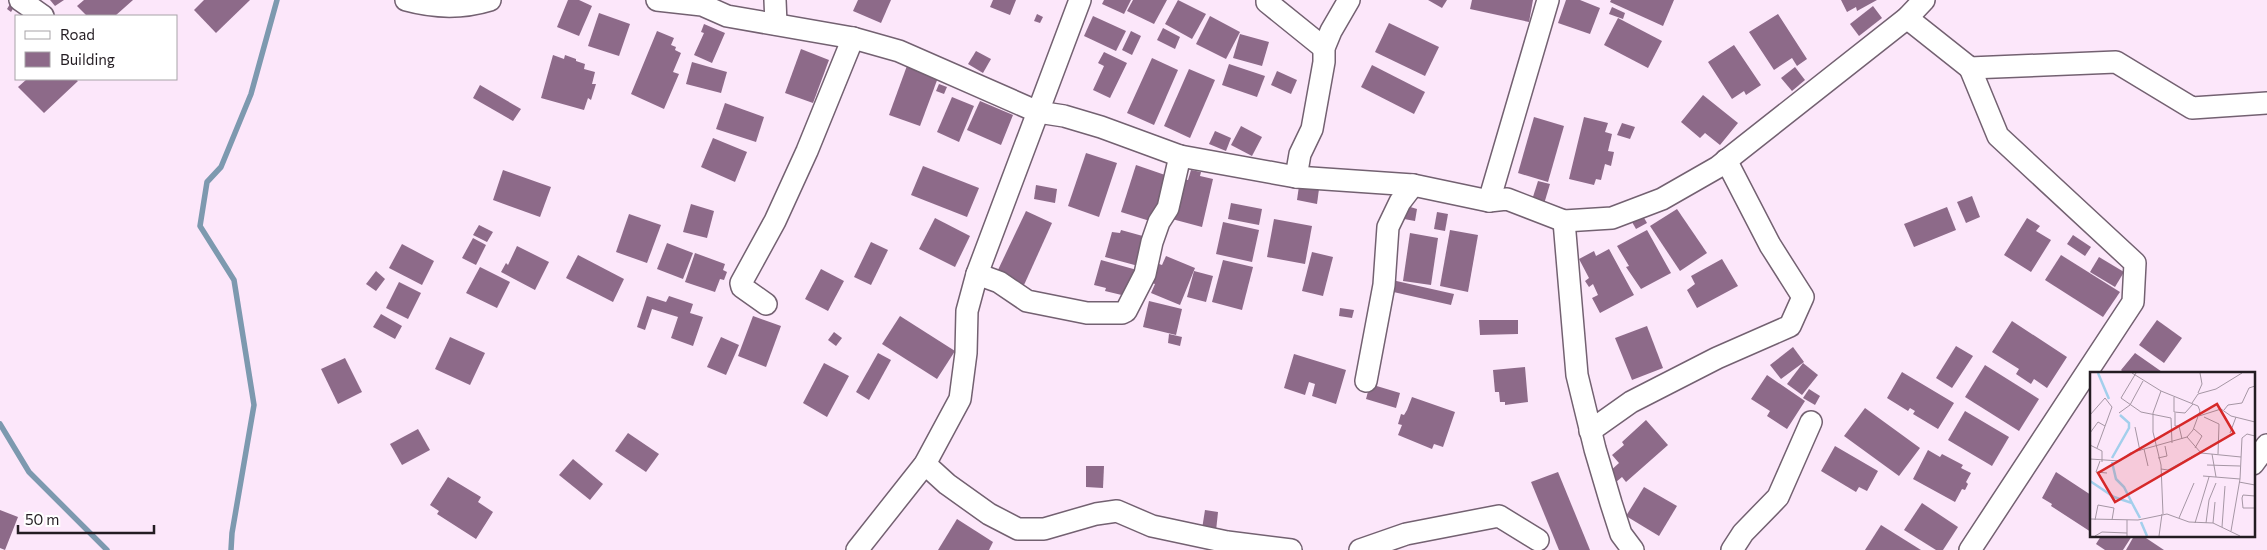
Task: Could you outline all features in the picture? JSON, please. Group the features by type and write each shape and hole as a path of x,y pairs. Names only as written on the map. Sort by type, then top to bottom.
{"street":[{"path":"20,0 42,15"},
{"path":"406,0 443,7 468,6 490,0"},
{"path":"657,0 702,5 727,16 853,38 899,51 1038,112 1064,116 1101,127 1180,156 1296,177 1412,185 1489,201 1507,199 1564,221 1612,218 1620,215 1662,199 1726,160 1907,18 1924,0"},
{"path":"775,0 776,24"},
{"path":"857,550 925,464 960,399 966,353 968,311 977,274 1080,0"},
{"path":"1267,0 1267,2 1324,48"},
{"path":"1296,177 1300,154 1312,129 1324,48 1334,24 1349,0"},
{"path":"1489,201 1548,0"},
{"path":"1907,18 1970,68 1998,136 2135,262 2133,302 1970,550"},
{"path":"766,304 742,288 741,283 775,221 803,160 853,38"},
{"path":"1970,68 2116,62 2192,108 2267,103"},
{"path":"977,274 999,282 1026,301 1087,313 1122,313 1126,311 1145,274 1152,242 1159,222 1168,208 1180,156"},
{"path":"1590,430 1631,402 1717,358 1790,326 1803,297 1770,245 1726,160"},
{"path":"1366,381 1384,285 1388,227 1400,202 1412,185"},
{"path":"1564,221 1577,375 1590,430 1621,534 1633,550"},
{"path":"1732,550 1743,533 1778,497 1812,422"},
{"path":"2254,463 2267,445"},
{"path":"925,464 947,484 990,514 1018,529 1044,529 1096,514 1117,511 1152,526 1227,542 1291,550"},
{"path":"1360,550 1406,534 1498,516 1538,540"}],"building":[{"path":"50,0 64,0 55,6"},
{"path":"84,0 133,0 116,15 86,15 77,6"},
{"path":"204,0 250,0 216,33 194,10"},
{"path":"568,0 579,0 592,6 579,36 557,27"},
{"path":"858,0 891,0 881,23 853,11"},
{"path":"993,0 1016,0 1010,15 990,7"},
{"path":"1104,0 1131,0 1124,14 1102,4"},
{"path":"1133,0 1167,0 1154,24 1127,11"},
{"path":"1178,0 1206,14 1192,39 1165,24"},
{"path":"1428,0 1447,0 1442,8"},
{"path":"1472,0 1533,0 1529,22 1470,9"},
{"path":"1566,0 1580,0 1600,8 1590,34 1558,23"},
{"path":"1611,0 1674,0 1663,26 1610,2"},
{"path":"1841,0 1877,0 1857,11 1856,7 1847,12"},
{"path":"10,4 14,7 11,12 7,9"},
{"path":"1873,6 1882,18 1859,36 1850,24"},
{"path":"1612,7 1625,13 1623,19 1609,14"},
{"path":"599,13 630,24 619,56 588,46"},
{"path":"1037,14 1043,17 1040,23 1034,21"},
{"path":"1778,14 1807,59 1797,66 1792,58 1774,70 1749,32"},
{"path":"1093,16 1126,31 1116,51 1084,36"},
{"path":"1210,16 1240,32 1226,59 1196,44"},
{"path":"1618,18 1662,41 1648,68 1604,45"},
{"path":"1389,23 1439,47 1425,76 1375,52"},
{"path":"704,24 725,33 712,63 694,55 704,33 701,32"},
{"path":"1163,28 1180,37 1175,49 1157,40"},
{"path":"657,31 674,38 671,45 676,47 675,50 681,53 673,72 679,74 664,109 631,94"},
{"path":"1131,31 1141,36 1132,55 1122,50"},
{"path":"1240,34 1269,42 1262,66 1233,58"},
{"path":"1734,45 1761,85 1746,95 1744,91 1732,99 1708,62"},
{"path":"801,49 829,60 813,103 785,93"},
{"path":"976,51 991,59 983,73 968,64"},
{"path":"1104,52 1127,63 1110,98 1093,90 1104,66 1098,63"},
{"path":"553,55 564,59 565,55 576,59 576,61 585,64 584,69 595,72 592,84 596,84 591,100 588,98 584,110 541,98"},
{"path":"1152,58 1178,70 1154,125 1127,113"},
{"path":"692,62 727,72 721,93 686,84"},
{"path":"908,63 939,75 920,126 889,115"},
{"path":"1229,64 1265,76 1257,97 1222,85"},
{"path":"1372,65 1425,92 1414,114 1361,87"},
{"path":"1795,67 1805,80 1792,91 1781,78"},
{"path":"1189,69 1215,80 1190,138 1164,126"},
{"path":"1277,71 1297,80 1291,94 1271,85"},
{"path":"26,80 78,81 44,113 18,87"},
{"path":"939,84 947,87 944,94 936,91"},
{"path":"480,85 521,109 513,121 473,98"},
{"path":"1703,95 1738,123 1720,145 1705,133 1700,138 1681,122"},
{"path":"952,97 974,106 959,142 937,132"},
{"path":"980,101 1013,115 1001,145 967,130"},
{"path":"725,103 764,117 756,142 716,129"},
{"path":"1534,117 1564,126 1548,182 1518,173"},
{"path":"1584,117 1608,123 1605,132 1612,134 1608,151 1614,152 1611,166 1605,164 1601,180 1596,179 1594,185 1569,179"},
{"path":"1622,123 1635,127 1630,139 1617,135"},
{"path":"1241,126 1262,137 1252,156 1231,145"},
{"path":"1215,131 1231,138 1226,151 1209,144"},
{"path":"713,138 747,152 735,182 701,167"},
{"path":"1086,153 1117,163 1099,217 1068,206"},
{"path":"1136,165 1168,176 1153,222 1121,212"},
{"path":"923,166 979,188 967,217 911,195"},
{"path":"503,170 551,187 540,217 493,200"},
{"path":"1191,170 1201,172 1200,176 1213,179 1202,227 1172,219 1182,179 1188,180"},
{"path":"1538,181 1550,184 1544,204 1532,200"},
{"path":"1036,185 1057,189 1055,203 1034,199"},
{"path":"1299,186 1319,189 1317,204 1297,200"},
{"path":"1972,196 1980,217 1966,223 1957,202"},
{"path":"1231,203 1262,209 1259,225 1228,219"},
{"path":"691,204 714,211 707,238 683,232"},
{"path":"1407,206 1417,209 1415,221 1404,219"},
{"path":"1947,207 1956,230 1914,247 1904,224"},
{"path":"1677,209 1707,253 1680,271 1650,226"},
{"path":"1026,211 1052,223 1024,285 997,272"},
{"path":"1437,212 1448,214 1445,231 1434,229"},
{"path":"629,214 661,225 647,263 616,252"},
{"path":"1643,216 1647,223 1636,229 1632,222"},
{"path":"935,218 970,236 955,267 919,249"},
{"path":"2027,218 2040,226 2036,231 2051,240 2031,272 2004,255"},
{"path":"1274,219 1312,226 1305,264 1267,257"},
{"path":"1223,222 1259,230 1252,262 1216,254"},
{"path":"479,225 493,232 487,242 473,235"},
{"path":"1121,230 1150,238 1142,267 1105,257 1112,232 1120,233"},
{"path":"1450,230 1478,235 1468,292 1440,286"},
{"path":"1647,230 1671,273 1641,289 1626,267 1629,266 1617,246"},
{"path":"1410,233 1438,238 1431,285 1403,281"},
{"path":"2073,235 2091,247 2085,256 2067,244"},
{"path":"473,238 486,245 476,265 462,258"},
{"path":"871,242 888,250 871,285 854,277"},
{"path":"667,243 693,253 683,279 657,269"},
{"path":"402,244 434,261 422,285 389,268"},
{"path":"517,246 549,262 535,290 501,272 506,263 508,265"},
{"path":"1609,249 1634,295 1600,313 1592,298 1598,295 1593,284 1589,287 1585,281 1589,278 1579,259 1594,251 1596,256"},
{"path":"1312,252 1333,257 1323,296 1302,291"},
{"path":"695,253 725,264 723,270 727,272 724,280 720,279 715,292 685,282"},
{"path":"578,255 624,279 613,302 566,278"},
{"path":"2061,255 2120,292 2103,317 2045,280"},
{"path":"1166,256 1195,268 1180,305 1151,293 1155,284 1152,283 1159,264 1162,265"},
{"path":"2099,257 2124,272 2115,287 2090,272"},
{"path":"1722,259 1738,286 1697,308 1687,290 1695,284 1691,276"},
{"path":"1101,260 1137,270 1130,297 1105,291 1106,288 1094,285"},
{"path":"1223,260 1253,267 1242,310 1212,302"},
{"path":"480,267 510,282 497,308 466,293"},
{"path":"821,269 844,281 828,311 805,299"},
{"path":"376,271 385,279 376,291 366,284"},
{"path":"1194,271 1213,276 1206,302 1187,297"},
{"path":"1392,280 1454,294 1451,305 1389,291"},
{"path":"399,282 421,293 408,319 386,308"},
{"path":"647,296 666,302 669,296 693,304 690,313 703,317 693,346 671,338 678,317 652,309 645,330 637,327"},
{"path":"1149,301 1182,309 1176,335 1143,327"},
{"path":"1340,308 1354,310 1352,318 1339,316"},
{"path":"381,314 402,326 395,339 373,327"},
{"path":"753,316 781,326 766,367 738,356"},
{"path":"900,316 955,351 937,379 882,344"},
{"path":"1479,320 1518,320 1518,334 1480,335"},
{"path":"2157,320 2182,338 2164,363 2139,345"},
{"path":"2012,321 2067,357 2047,388 2034,379 2031,384 2016,374 2019,369 1992,352"},
{"path":"1647,326 1663,368 1632,380 1615,338"},
{"path":"834,332 842,338 836,346 828,340"},
{"path":"1169,334 1182,337 1180,346 1168,343"},
{"path":"450,337 485,353 470,385 435,369"},
{"path":"721,337 739,345 726,375 707,367"},
{"path":"1956,346 1973,356 1952,388 1936,378"},
{"path":"1793,347 1804,362 1781,379 1770,365"},
{"path":"878,353 891,360 869,400 856,392"},
{"path":"2135,353 2162,372 2123,372 2121,370"},
{"path":"1294,354 1346,370 1336,404 1312,396 1315,384 1309,382 1305,395 1284,388"},
{"path":"345,358 362,392 338,404 321,369"},
{"path":"824,363 849,376 827,417 803,403"},
{"path":"1803,363 1818,375 1802,395 1787,384"},
{"path":"1985,365 2039,399 2019,431 1965,397"},
{"path":"1525,367 1528,402 1505,405 1505,402 1500,402 1499,392 1495,392 1493,370"},
{"path":"1902,372 1954,403 1938,429 1913,414 1915,411 1910,408 1908,411 1887,398"},
{"path":"1767,375 1805,401 1787,429 1767,416 1770,411 1751,399"},
{"path":"1370,384 1400,393 1396,408 1366,399"},
{"path":"1809,389 1820,396 1815,405 1803,398"},
{"path":"1412,397 1455,412 1443,447 1434,444 1432,449 1398,435 1402,425 1398,424 1401,414 1404,415"},
{"path":"1865,408 1920,448 1899,476 1844,436"},
{"path":"1965,411 2009,437 1992,466 1948,440"},
{"path":"1646,420 1668,445 1626,482 1622,477 1616,482 1608,473 1619,463 1612,455 1624,445 1622,442"},
{"path":"418,429 430,450 402,465 390,444"},
{"path":"628,433 659,454 646,472 615,451"},
{"path":"1835,446 1878,471 1867,491 1859,487 1856,492 1821,471"},
{"path":"1928,450 1940,457 1942,454 1963,465 1961,468 1971,473 1966,482 1968,484 1965,490 1962,489 1955,502 1913,479"},
{"path":"573,459 603,484 590,500 559,475"},
{"path":"1086,466 1104,466 1103,488 1086,487"},
{"path":"1558,472 1590,550 1559,550 1531,482"},
{"path":"2056,472 2090,494 2090,531 2051,506 2052,504 2042,498"},
{"path":"448,477 481,497 478,502 493,512 476,539 437,514 439,511 430,505"},
{"path":"1644,487 1677,506 1659,536 1626,516"},
{"path":"1922,503 1958,527 1943,550 1936,550 1904,530"},
{"path":"0,510 18,517 5,550 0,548"},
{"path":"1205,510 1218,512 1216,531 1202,529"},
{"path":"957,519 993,542 989,550 938,550"},
{"path":"1881,525 1921,550 1865,550"},
{"path":"2100,538 2131,538 2123,550 2105,550 2096,544"},
{"path":"2133,538 2146,538 2164,550 2126,550"}],"waterway":[{"path":"231,550 232,533 254,405 234,280 200,226 207,182 221,167 251,94 277,0"},
{"path":"0,424 29,472 107,550"}]}
